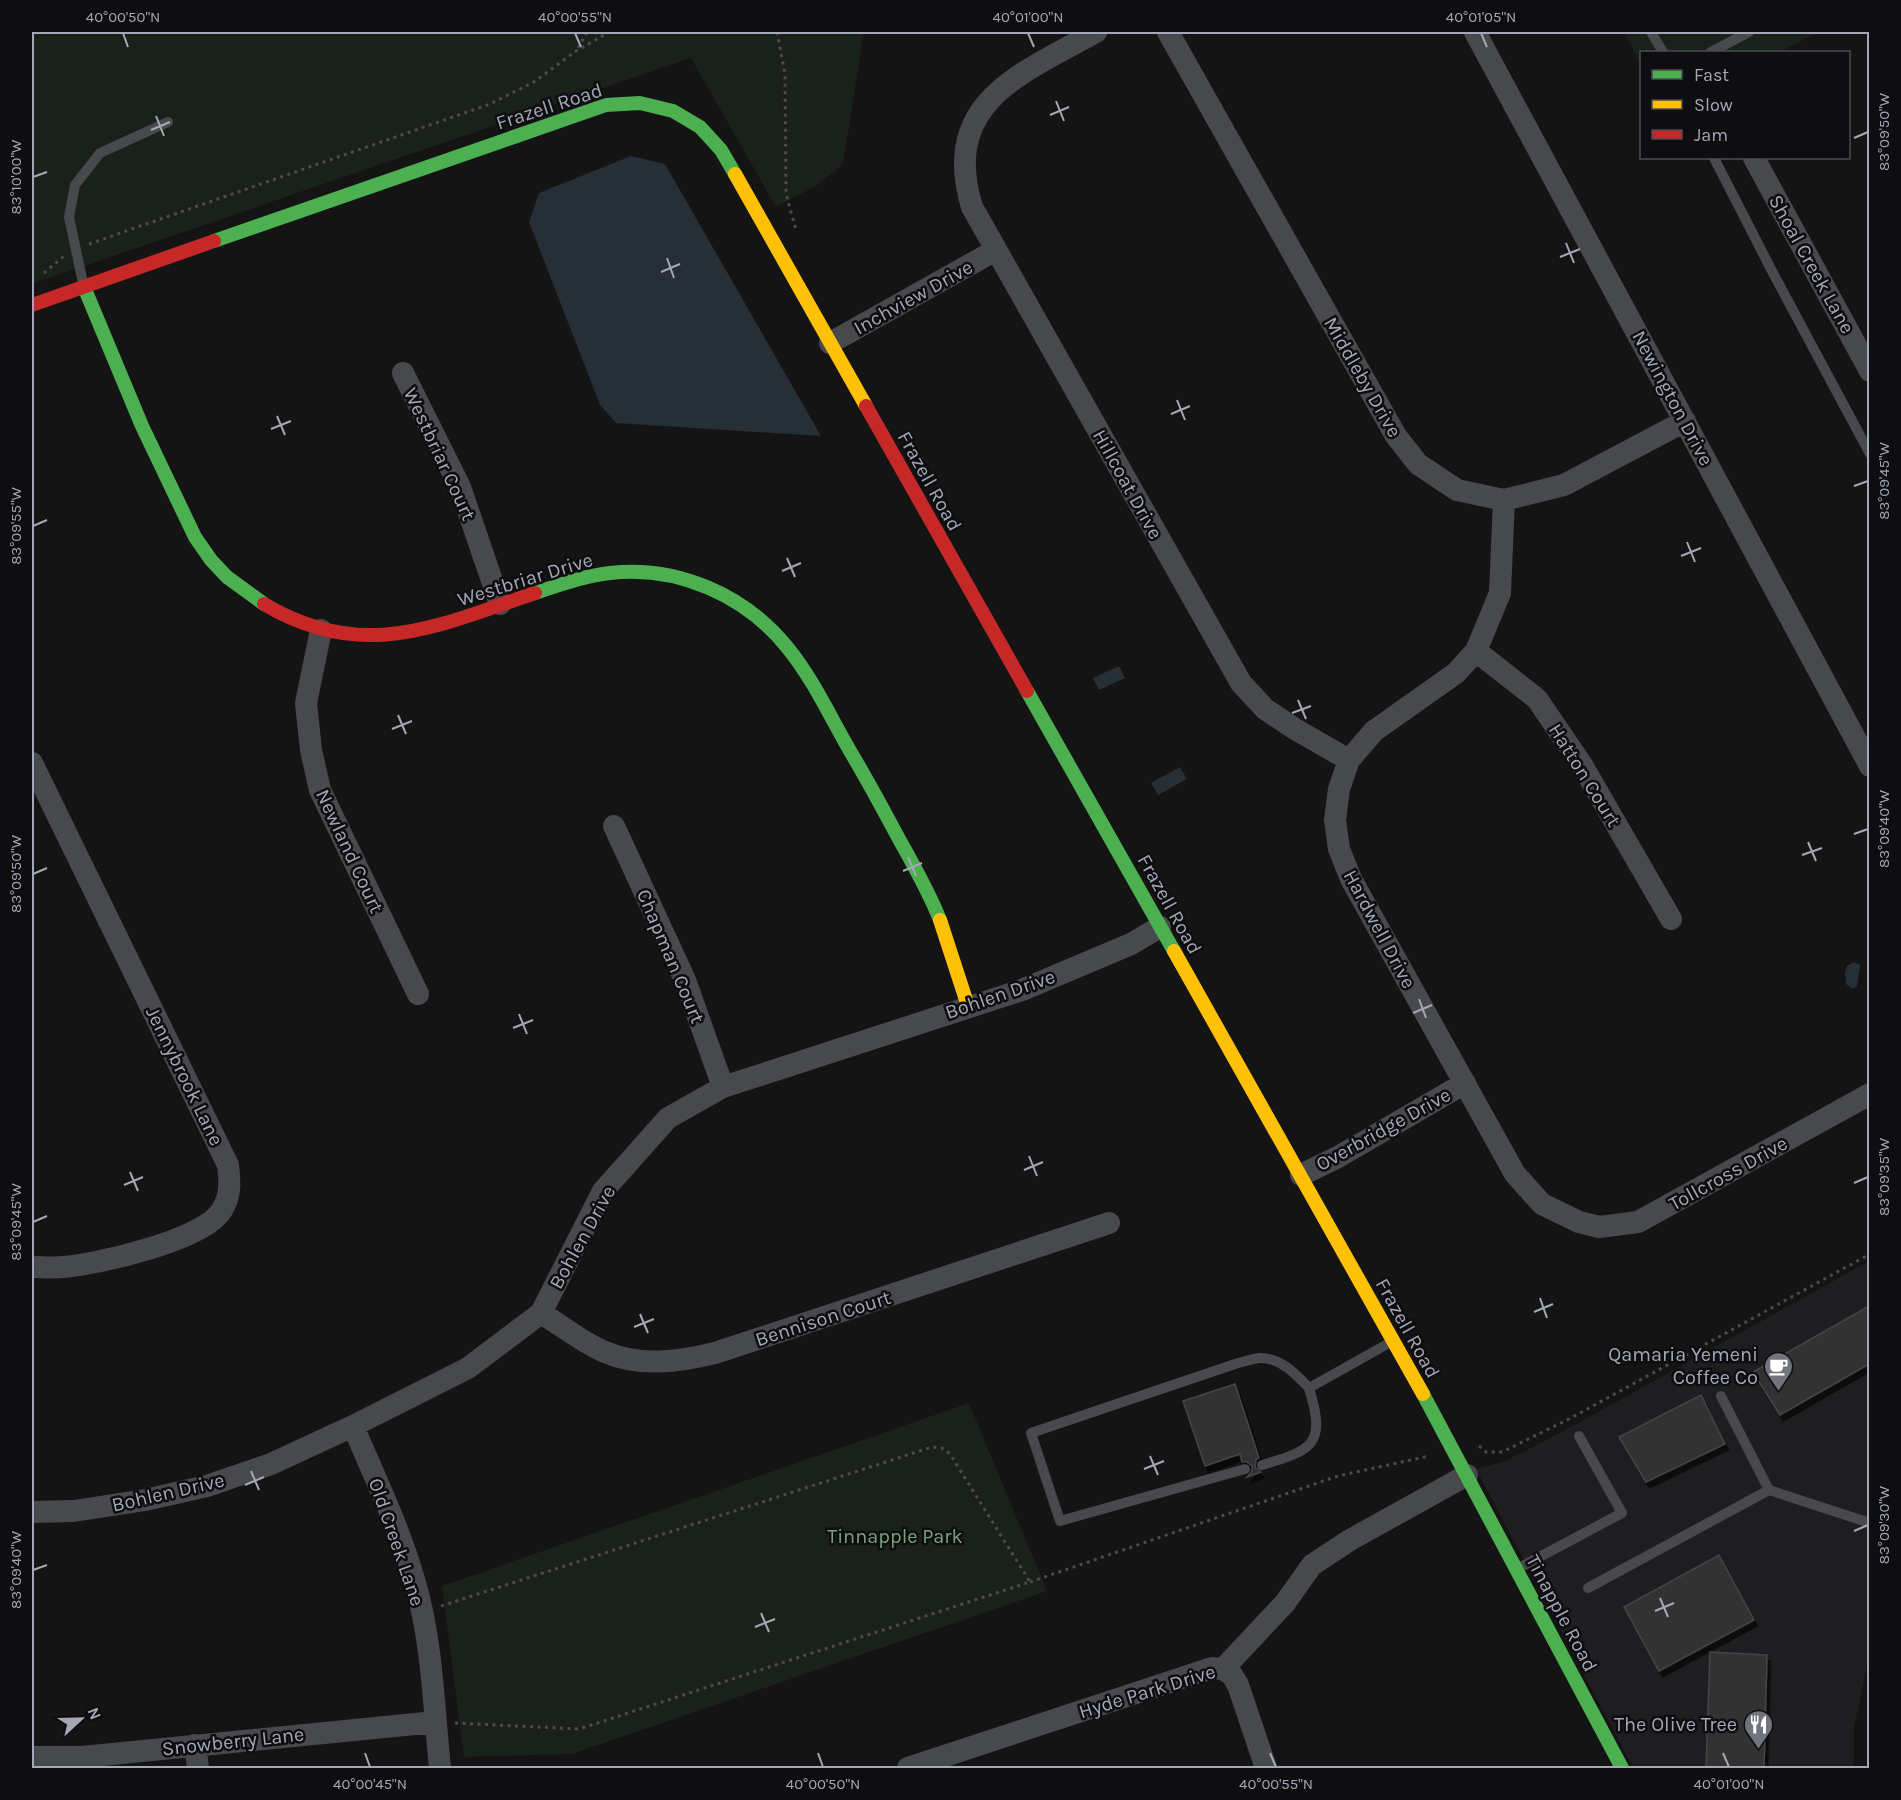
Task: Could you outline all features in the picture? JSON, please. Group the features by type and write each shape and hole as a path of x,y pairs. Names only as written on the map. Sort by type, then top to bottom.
{"street":[{"name":"Hillcoat Drive","path":"1096,32 1017,76 998,90 983,107 973,124 964,164 965,185 972,207 1241,683 1265,709 1349,760"},
{"name":"Middleby Drive","path":"1168,32 1396,436 1418,464 1458,490 1504,500 1564,485 1685,421"},
{"name":"Newington Drive","path":"1475,32 1869,766"},
{"name":"Frazell Road","path":"32,305 606,105 640,103 673,111 700,127 721,150 1394,1340 1467,1475"},
{"name":"Shoal Creek Lane","path":"1755,159 1869,371"},
{"name":"Inchview Drive","path":"830,343 996,250"},
{"name":"Westbriar Drive","path":"84,286 129,402 173,495 196,537 219,569 258,602 297,621 338,636 382,636 413,633 442,626 500,604 588,578 621,572 655,573 689,581 728,597 759,618 786,646 810,679 925,886 943,928 968,1006"},
{"name":"Westbriar Court","path":"403,373 460,487 500,604"},
{"name":"Hardwell Drive","path":"1504,500 1500,593 1476,651 1456,674 1374,731 1349,760 1339,789 1335,820 1339,849 1351,879 1515,1174 1542,1204 1579,1222"},
{"name":"Newland Court","path":"321,630 306,703 311,750 320,790 418,994"},
{"name":"Hatton Court","path":"1476,651 1538,699 1582,765 1671,919"},
{"name":"Jennybrook Lane","path":"32,763 228,1166 231,1189 222,1211 204,1227 143,1251 64,1267 32,1267"},
{"name":"Chapman Court","path":"614,826 685,980 723,1087"},
{"name":"Bohlen Drive","path":"32,1512 74,1511 145,1500 207,1486 271,1464 468,1368 541,1313 603,1191 668,1118 723,1087 1033,985 1131,944 1160,927"},
{"name":"Overbridge Drive","path":"1300,1175 1338,1157 1465,1083"},
{"name":"Tollcross Drive","path":"1579,1222 1599,1227 1638,1222 1869,1094"},
{"name":"Bennison Court","path":"541,1313 604,1352 629,1359 649,1361 690,1360 1109,1223"},
{"name":"Old Creek Lane","path":"353,1426 396,1528 415,1584 422,1613 440,1768"},
{"name":"Tinapple Road","path":"1467,1475 1622,1768"},
{"name":"Hyde Park Drive","path":"908,1768 1212,1668 1223,1669 1286,1603 1312,1564 1350,1539 1467,1475"},
{"path":"1223,1669 1232,1675 1238,1685 1266,1768"},
{"name":"Snowberry Lane","path":"32,1757 82,1757 435,1722"},
{"path":"195,1745 198,1768"}],"lane":[{"path":"1651,32 1662,51"},
{"path":"1713,51 1749,32"},
{"path":"84,286 69,217 75,185 100,153 168,122"},
{"path":"1715,159 1869,454"},
{"path":"1309,1388 1394,1340"},
{"path":"1245,1469 1060,1521 1031,1433 1260,1358 1278,1362 1297,1375 1309,1388 1317,1413 1316,1432 1311,1445 1296,1455 1262,1465"},
{"path":"1721,1396 1769,1490 1869,1523"},
{"path":"1517,1569 1622,1513 1579,1436"},
{"path":"1587,1588 1769,1490"}],"path":[{"path":"576,51 587,32"},
{"path":"41,275 76,248 490,104 534,82 576,51 609,32"},
{"path":"701,32 727,32"},
{"path":"777,32 785,74 786,194 798,235"},
{"path":"1502,1452 1579,1413 1869,1254"},
{"path":"422,1613 932,1447 942,1448 950,1454 1030,1582"},
{"path":"435,1722 579,1729 1030,1582 1338,1476 1431,1456"}],"shaded area":[{"path":"631,156 665,164 821,436 616,423 600,405 529,222 539,193"},
{"path":"1119,666 1125,678 1099,690 1093,678"},
{"path":"1180,767 1187,779 1158,795 1151,783"},
{"path":"1854,962 1860,965 1857,986 1853,989 1846,984 1845,973 1847,966"},
{"path":"1869,1261 1870,1651 1854,1728 1854,1768 1633,1768 1476,1469 1505,1461 1573,1426"}],"green space":[{"path":"32,32 864,32 843,164 816,186 776,207 691,58 32,284"},
{"path":"1624,32 1818,32 1782,51 1640,51 1640,62"},
{"name":"Tinnapple Park","path":"969,1403 1047,1591 572,1754 464,1757 442,1586"}],"building":[{"path":"1869,1306 1869,1364 1780,1415 1753,1372"},
{"path":"1235,1384 1259,1458 1256,1460 1255,1467 1261,1472 1247,1477 1252,1471 1252,1466 1247,1462 1242,1462 1240,1454 1205,1466 1183,1401"},
{"path":"1701,1395 1725,1444 1646,1482 1619,1437"},
{"path":"1719,1555 1754,1620 1659,1671 1624,1607"},
{"path":"1710,1652 1767,1655 1764,1768 1706,1768"}],"traffic: fast":[{"path":"214,241 606,105 640,103 673,111 700,127 721,150 735,174"},
{"path":"84,287 142,426 195,537 211,560 227,577 264,604"},
{"path":"535,593 600,574 635,572 660,574 684,579 708,588 751,612 787,647 814,686 916,869 940,920"},
{"path":"1027,691 1174,951"},
{"path":"1423,1394 1622,1768"}],"traffic: slow":[{"path":"735,174 866,406"},
{"path":"940,920 968,1006"},
{"path":"1174,951 1423,1394"}],"traffic: jam":[{"path":"32,305 214,241"},
{"path":"866,406 1027,691"},
{"path":"264,604 300,622 334,632 367,635 400,633 432,627 535,593"}],"place":[{"name":"Qamaria Yemeni Coffee Co","path":"1779,1392"},
{"name":"The Olive Tree","path":"1758,1750"}]}
